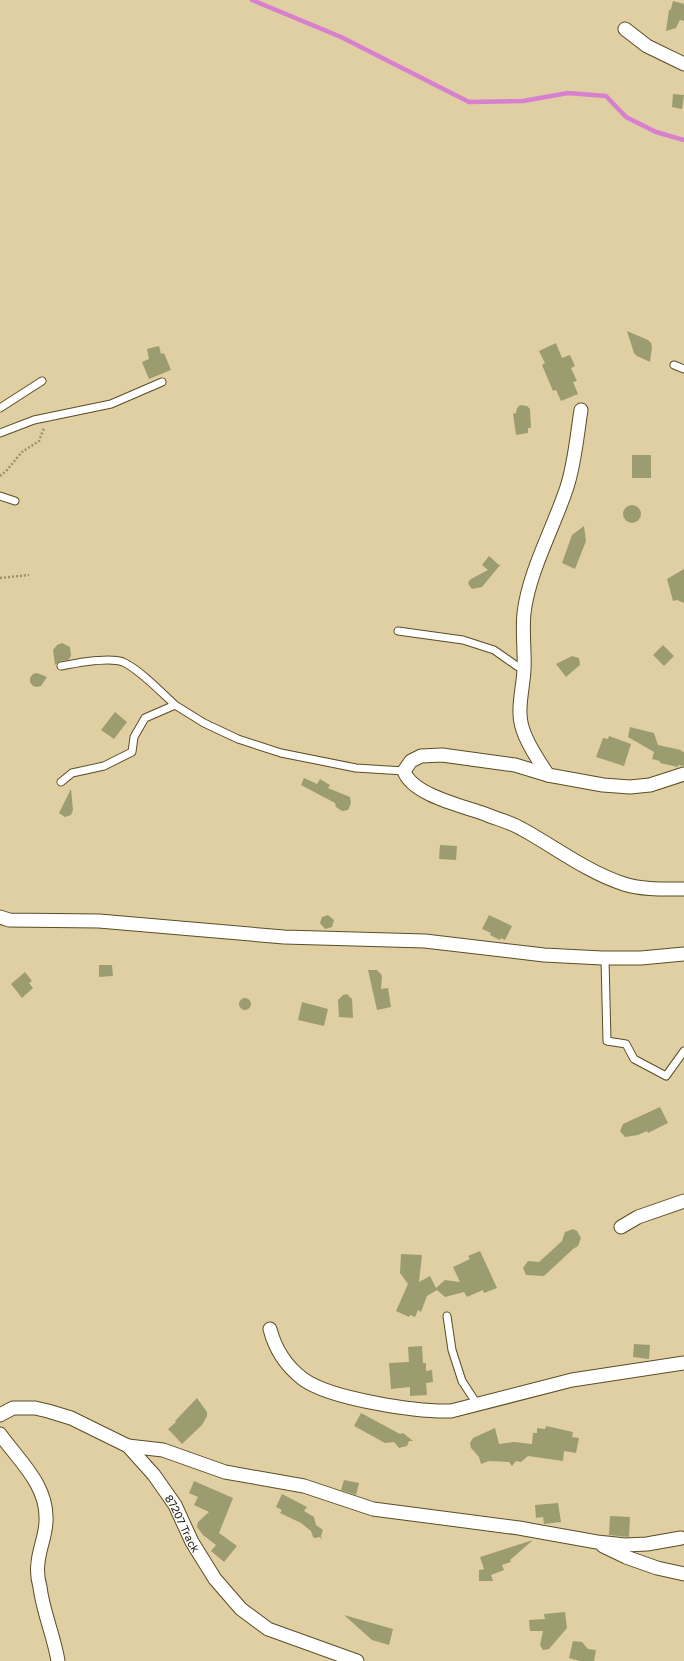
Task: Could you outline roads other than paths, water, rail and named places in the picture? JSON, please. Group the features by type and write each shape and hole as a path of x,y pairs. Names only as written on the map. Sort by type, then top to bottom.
{"street":[{"path":"625,29 647,46 684,64"},
{"path":"548,775 523,731 520,716 524,671 524,613 529,591 541,554 568,486 575,453 581,410"},
{"path":"684,774 650,785 630,787 603,785 548,775 515,765 442,755 421,756 411,761 406,766 404,771 406,777 413,785 434,796 520,828 603,876 624,884 648,889 684,889"},
{"path":"0,917 9,920 99,920 284,937 425,941 544,955 605,959 641,958 684,954"},
{"path":"621,1227 638,1217 684,1201"},
{"path":"270,1329 273,1342 280,1356 303,1379 319,1387 370,1402 434,1411 451,1411 572,1380 684,1363"},
{"name":"87207 Track","path":"0,1415 13,1408 35,1408 48,1411 71,1418 128,1446 154,1475 175,1505 192,1542 215,1579 241,1609 268,1629 357,1661"},
{"path":"0,1434 30,1472 43,1498 46,1521 37,1564 45,1613 55,1641 58,1661"},
{"path":"128,1446 163,1450 225,1472 304,1486 374,1509 519,1528 597,1542 625,1545 647,1544 681,1538"},
{"path":"597,1542 626,1557 657,1568 684,1574"}],"lane":[{"path":"674,365 684,369"},
{"path":"0,408 42,381"},
{"path":"0,433 34,420 112,404 162,382"},
{"path":"0,496 15,501"},
{"path":"398,631 421,635 444,636 463,640 494,650 524,671"},
{"path":"61,666 97,660 122,662 144,676 175,705 204,723 238,739 281,753 356,768 404,771"},
{"path":"61,782 72,773 104,766 132,752 134,737 145,718 175,705"},
{"path":"605,959 607,1041 626,1044 634,1060 666,1076 684,1052"},
{"path":"447,1316 452,1350 462,1381 477,1404"}],"waterway":[{"path":"252,0 341,37 469,102 523,101 568,93 606,96 626,117 656,132 684,140"}]}
